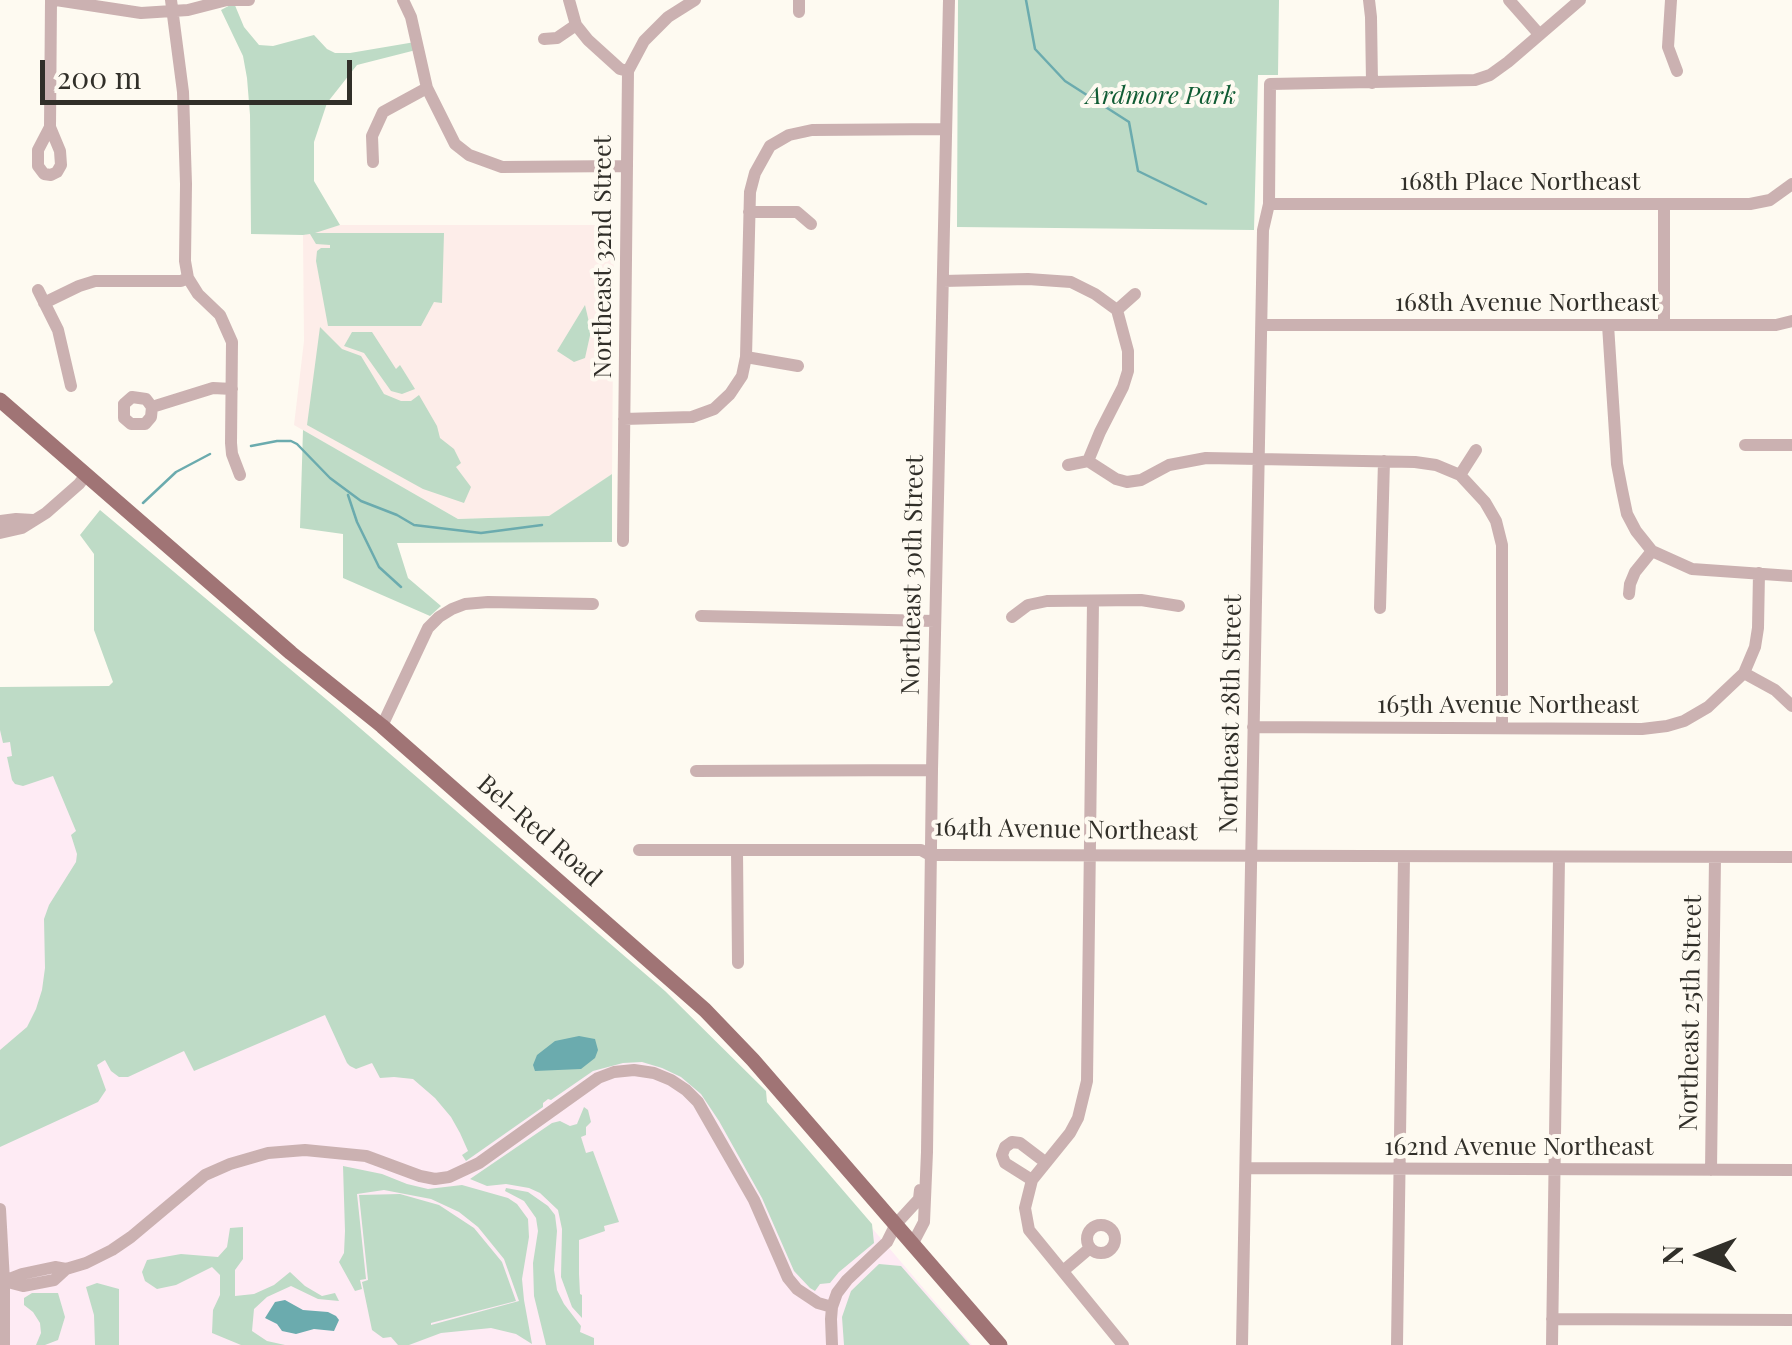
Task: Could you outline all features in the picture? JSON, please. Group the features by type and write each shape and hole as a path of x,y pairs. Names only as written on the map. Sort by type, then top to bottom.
{"main road":[{"name":"Bel-Red Road","path":"0,400 290,652 382,726 704,1010 753,1060 1000,1345"}],"street":[{"path":"50,127 54,0 128,12 249,0"},
{"path":"403,0 411,17 427,88 455,144 469,155 502,167 626,166"},
{"path":"570,0 576,26 609,60 628,71 644,41 668,17 694,0"},
{"name":"Northeast 30th Street","path":"912,1243 924,1222 927,1152 949,0"},
{"path":"1369,0 1372,83 1476,80 1490,75 1580,0"},
{"path":"1509,0 1539,34"},
{"path":"1671,0 1668,47 1677,71"},
{"path":"171,6 183,92 185,261 188,278 220,316 232,342 232,454 240,476"},
{"path":"544,39 557,38 576,26"},
{"name":"Northeast 32nd Street","path":"623,541 628,71"},
{"name":"Northeast 28th Street","path":"1242,1345 1263,230 1269,204 1270,84 1372,83"},
{"path":"373,162 372,136 383,112 427,88"},
{"path":"624,419 692,417 714,408 742,376 746,358 749,212 754,173 766,142 812,130 946,129"},
{"name":"168th Place Northeast","path":"1269,204 1750,204 1770,200 1792,184"},
{"path":"1664,205 1664,325"},
{"path":"749,212 797,212 811,224"},
{"path":"71,386 58,330 41,296 94,281 188,278"},
{"path":"943,281 1070,282 1116,310 1128,351 1128,371 1088,462"},
{"path":"1116,310 1135,294"},
{"name":"168th Avenue Northeast","path":"1262,325 1776,325 1792,321"},
{"path":"1608,326 1617,464 1627,514 1636,531 1652,551 1692,569 1792,576"},
{"path":"746,358 798,366"},
{"path":"152,407 213,388 232,389"},
{"path":"1745,446 1792,445"},
{"path":"1460,475 1476,450"},
{"path":"1068,465 1088,462 1127,482 1184,461 1206,458 1415,462 1460,475 1485,502 1502,544 1502,728"},
{"path":"1380,608 1384,461"},
{"path":"0,532 22,528 58,504 86,475"},
{"path":"0,522 34,520"},
{"path":"1630,594 1635,572 1652,551"},
{"path":"1759,573 1758,628 1744,674 1775,690 1792,706"},
{"path":"1012,617 1028,605 1048,601 1141,600 1179,606"},
{"path":"1093,601 1087,1081 1078,1118 1032,1180 1025,1208 1029,1230 1123,1345"},
{"path":"382,726 428,628 452,609 488,602 593,604"},
{"path":"701,616 935,621"},
{"name":"165th Avenue Northeast","path":"1254,727 1642,729 1684,721 1708,707 1744,674"},
{"path":"696,771 932,770"},
{"name":"164th Avenue Northeast","path":"639,850 921,850 930,855 1089,856 1792,857"},
{"path":"737,850 738,963"},
{"path":"1397,1345 1404,856"},
{"path":"1552,1345 1559,856"},
{"name":"Northeast 25th Street","path":"1711,1170 1715,857"},
{"path":"4,1281 54,1267 66,1269 112,1250 205,1175 268,1153 305,1150 366,1156 435,1179 458,1174 598,1078 634,1070 654,1072 679,1084 698,1102 754,1200 788,1278 818,1304 832,1307 832,1345"},
{"path":"1032,1180 1004,1163 1005,1146 1020,1143 1045,1162"},
{"name":"Northeast 30th Street","path":"832,1307 847,1280 887,1242 896,1224 919,1199 927,1152"},
{"name":"162nd Avenue Northeast","path":"1246,1168 1792,1170"},
{"path":"0,1209 4,1345"},
{"path":"1062,1271 1090,1248"},
{"path":"1552,1319 1792,1320"}],"shaded area":[{"path":"340,225 614,225 612,474 549,516 458,519 294,425 304,341 303,235"},
{"path":"0,695 701,1028 972,1345 0,1345"}],"green space":[{"name":"Ardmore Park","path":"958,0 1279,0 1278,75 1258,75 1254,230 957,227"},
{"path":"234,3 244,27 259,45 273,46 314,35 335,53 350,53 415,42 416,50 357,65 327,103 314,142 314,181 340,225 315,233 444,233 442,303 434,302 421,326 328,326 316,261 317,251 330,245 316,244 310,234 251,234 247,78 243,56 221,10"},
{"path":"585,305 591,331 585,358 574,362 557,351"},
{"path":"320,327 342,349 361,356 384,394 401,401 411,401 419,395 440,438 454,449 461,463 456,467 471,487 464,503 423,489 307,425"},
{"path":"352,332 372,332 396,369 400,365 415,389 402,394 391,391 364,353 344,346"},
{"path":"303,430 458,519 549,516 612,474 612,542 397,543 408,578 441,606 430,616 343,578 343,534 300,528"},
{"path":"100,510 665,991 766,1091 767,1102 872,1224 874,1243 830,1283 820,1284 815,1291 810,1288 794,1271 762,1198 701,1094 681,1077 642,1062 593,1071 548,1099 543,1107 466,1161 462,1155 468,1151 460,1133 435,1098 413,1079 380,1078 372,1063 356,1069 350,1066 325,1015 194,1071 184,1051 128,1077 119,1077 105,1060 97,1065 106,1090 98,1102 0,1147 0,1050 27,1027 36,1009 45,968 44,919 77,854 71,835 76,831 53,776 23,786 12,780 7,757 12,756 10,742 3,743 0,730 0,687 109,686 113,682 94,630 94,554 80,535"},
{"path":"584,1107 591,1122 586,1135 581,1137 586,1153 593,1151 619,1222 579,1240 582,1318 572,1307 561,1277 562,1229 558,1210 529,1188 487,1186 470,1179 552,1123 577,1124"},
{"path":"343,1166 428,1189 462,1185 517,1204 528,1219 522,1279 532,1344 516,1334 491,1328 441,1333 398,1345 391,1337 383,1338 372,1330 362,1282 368,1280 359,1195 400,1194 439,1205 474,1228 502,1262 516,1301 431,1325 519,1301 504,1259 478,1227 459,1212 431,1199 384,1190 357,1194 366,1279 360,1280 362,1289 355,1291 339,1262 344,1253 345,1231"},
{"path":"506,1188 528,1192 555,1215 557,1290 581,1326 580,1332 594,1338 594,1345 546,1345 534,1296 536,1218 524,1201 505,1191"},
{"path":"243,1227 243,1259 235,1270 235,1296 254,1294 290,1272 322,1296 335,1293 339,1301 318,1299 291,1286 267,1297 254,1309 252,1331 267,1341 285,1345 241,1345 212,1333 220,1275 212,1267 176,1285 157,1289 145,1281 142,1272 147,1260 181,1254 218,1257 227,1247 230,1228"},
{"path":"879,1264 901,1266 970,1345 844,1345 842,1317 851,1291"},
{"path":"97,1283 119,1289 119,1345 95,1345 94,1315 86,1287"},
{"path":"32,1293 58,1293 65,1317 58,1340 36,1345 40,1323 24,1305 24,1298"}],"water":[{"path":"579,1036 595,1039 595,1058 581,1069 535,1071 537,1055 555,1041"},
{"path":"285,1300 303,1310 336,1316 339,1320 334,1331 282,1331 265,1318 275,1302"}],"waterway":[{"path":"1026,0 1035,49 1065,81 1129,122 1138,171 1206,204"},
{"path":"251,446 291,441 361,501 414,525 481,533 542,525"},
{"path":"143,503 176,472 210,454"},
{"path":"348,495 379,567 401,587"}]}
